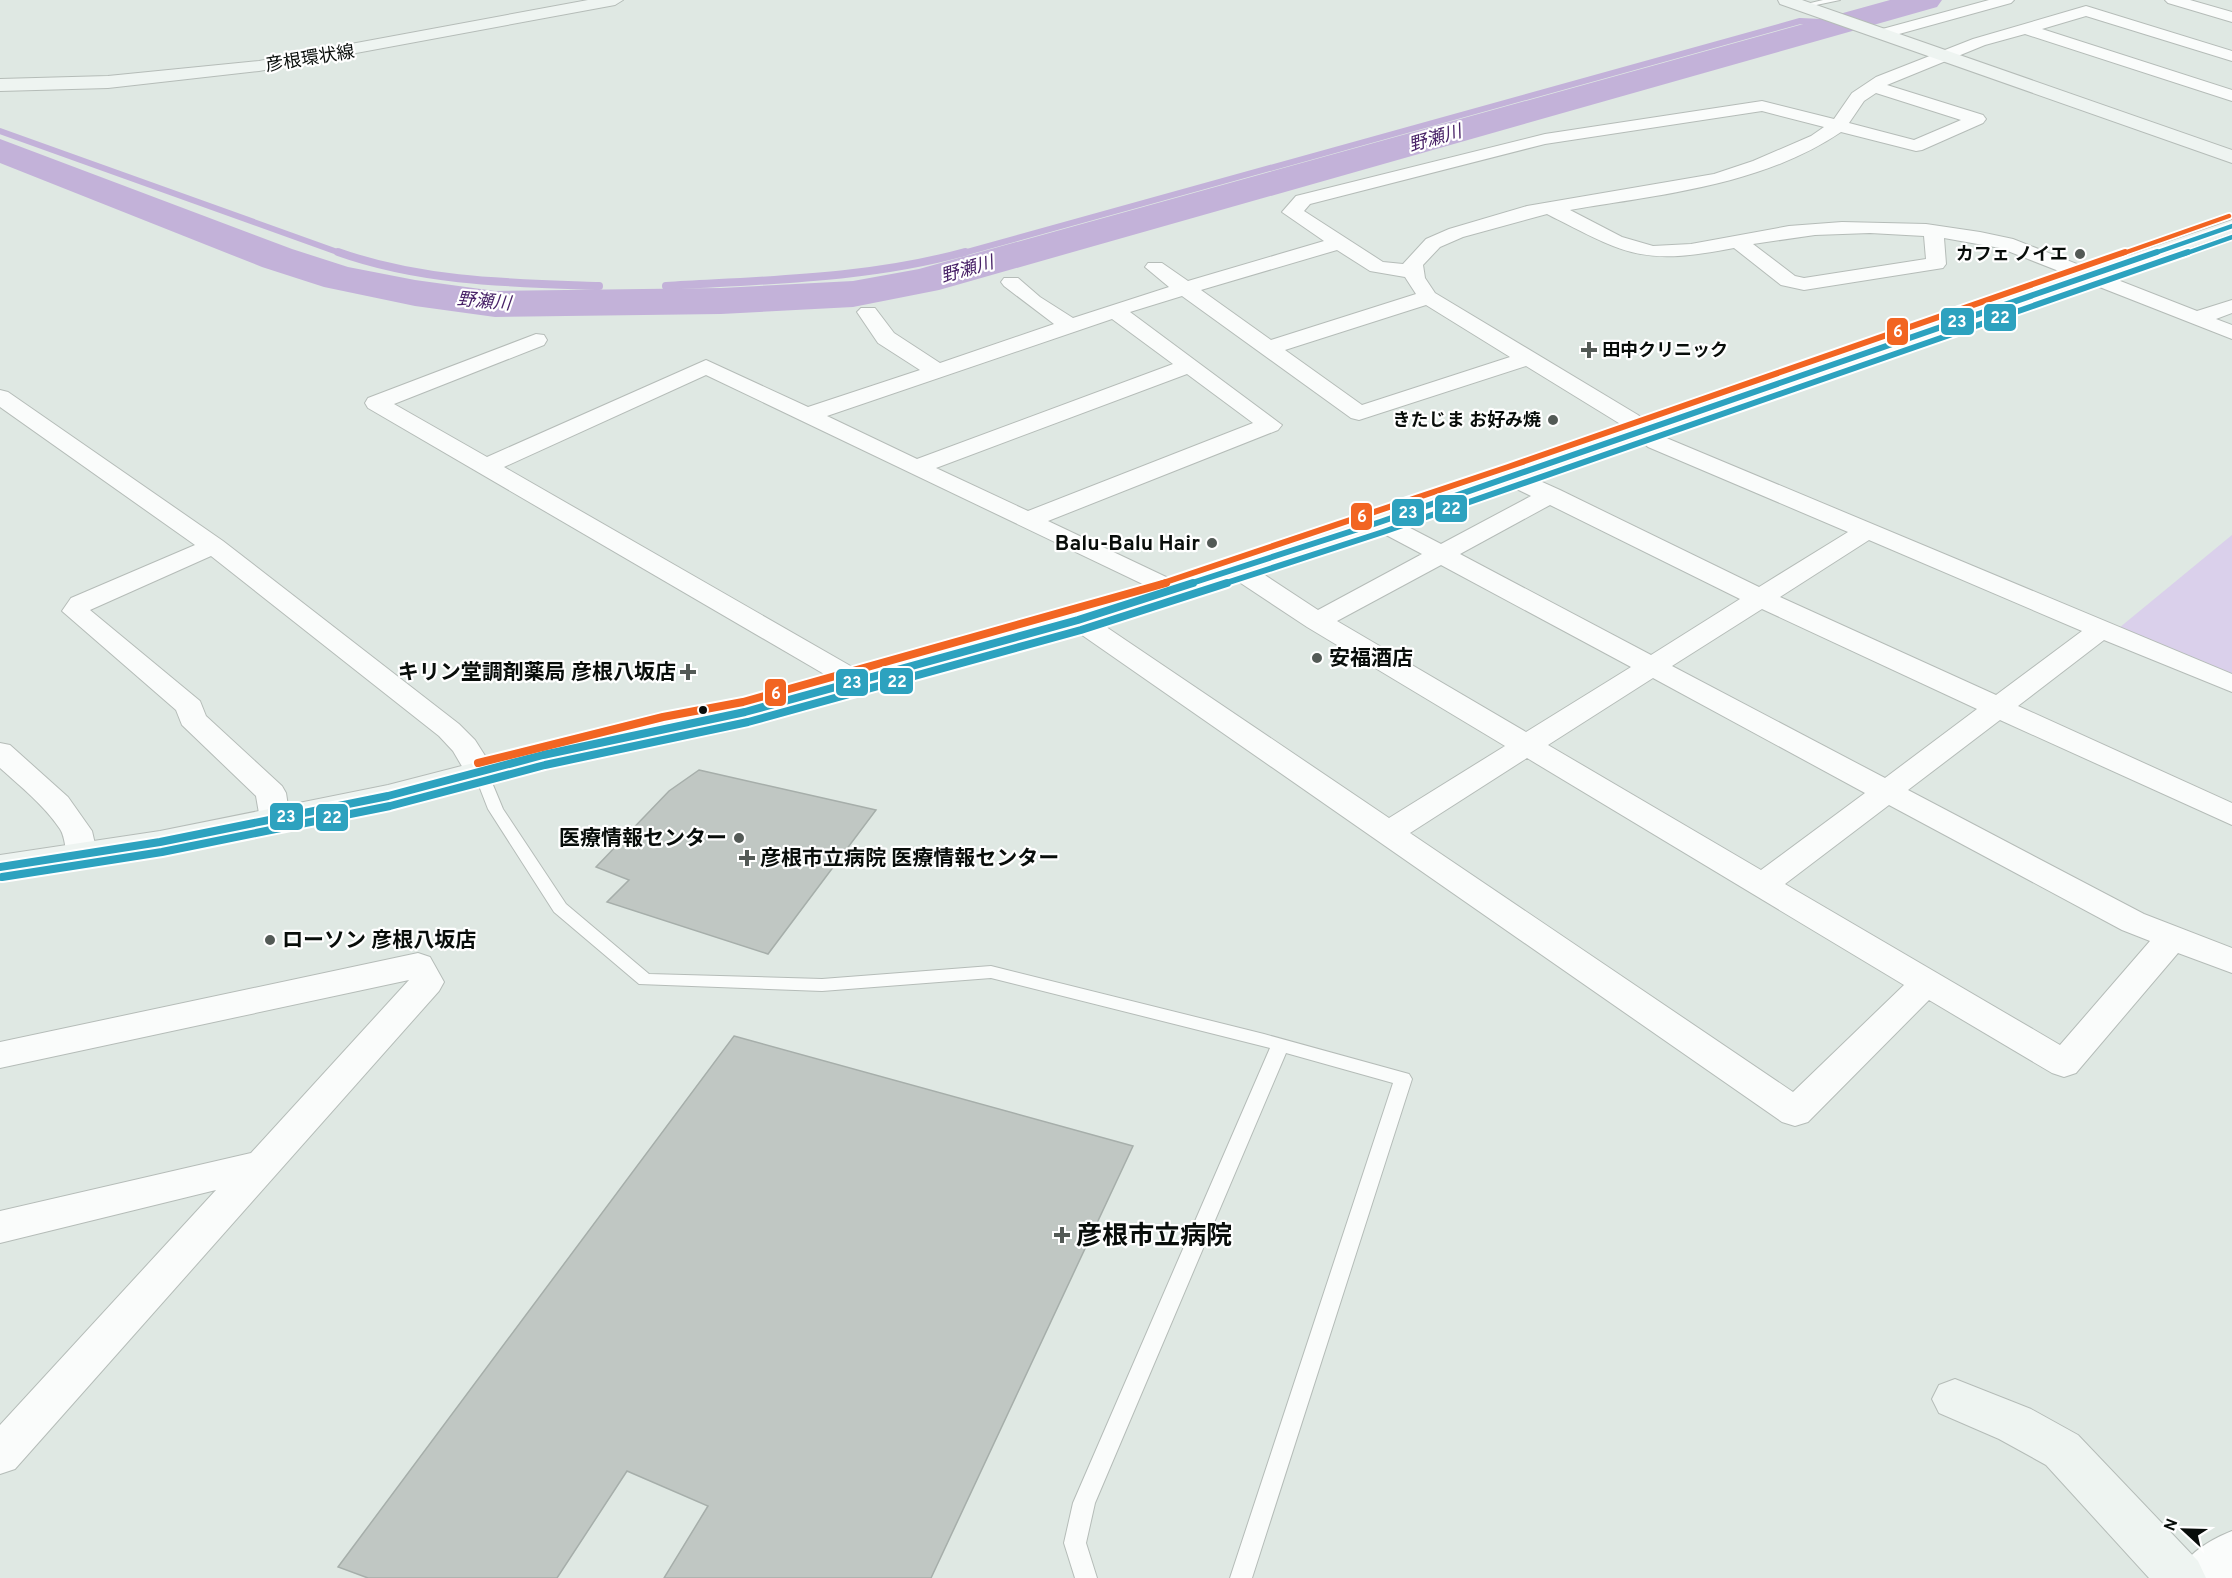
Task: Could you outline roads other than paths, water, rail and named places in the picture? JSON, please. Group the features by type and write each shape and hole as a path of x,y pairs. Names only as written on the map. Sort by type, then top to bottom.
{"street":[{"name":"彦根環状線","path":"0,85 108,82 259,66 615,0"},
{"path":"1874,31 2006,0"},
{"path":"2173,0 2232,17"},
{"path":"1799,5 2232,157"},
{"path":"2232,56 2086,12 1979,42 1873,86 1858,97 1838,126 1817,140 1760,165 1717,178 1550,208 1456,233 1433,243 1413,264 1414,272 1428,297 1630,420 1656,442 2232,684"},
{"path":"2027,29 2232,96"},
{"path":"1414,272 1377,267 1292,212 1303,200 1555,137 1762,105 1916,147 1977,119 1873,86"},
{"path":"1550,208 1636,249 1658,252 1789,232 1859,226 1983,238 2006,243 2232,333"},
{"path":"0,867 160,842 388,796 655,729 745,712 1078,620 1239,570 1380,522 2232,226"},
{"path":"1737,241 1788,281 1804,284 1936,264 1934,233"},
{"path":"808,415 1115,311 1340,243"},
{"path":"1155,267 1359,413 1528,358"},
{"path":"1011,282 1033,301 1071,326"},
{"path":"1268,348 1428,297"},
{"path":"2196,319 2232,306"},
{"path":"1028,520 1270,425 1115,311"},
{"path":"868,312 886,338 937,371"},
{"path":"536,340 376,403 858,682"},
{"path":"917,467 1189,366"},
{"path":"485,467 706,367 1174,591"},
{"path":"0,397 214,546 449,730 465,746 481,773"},
{"path":"1511,477 1760,598 2232,815"},
{"path":"1317,621 1551,495"},
{"path":"1380,522 2133,922 2232,961"},
{"path":"1388,833 1866,531"},
{"path":"214,546 80,604 75,611 190,707 192,719 272,793 275,819"},
{"path":"1239,570 1317,621 2064,1064 2172,938"},
{"path":"1078,620 1795,1112 1927,982"},
{"path":"1763,885 2103,628"},
{"path":"0,752 57,804 77,831 81,853"},
{"path":"0,1055 418,965 427,982 264,1164 16,1424 0,1455"},
{"path":"0,1227 264,1164"},
{"path":"1955,1399 2015,1424 2062,1450 2181,1578"},
{"path":"2197,1578 2232,1552"}],"lane":[{"path":"1799,5 1836,0"},
{"path":"481,773 496,809 560,908 645,980 822,985 991,972 1280,1045 1403,1079 1241,1578"},
{"path":"1086,1578 1075,1543 1084,1503 1280,1045"}],"waterway":[{"name":"野瀬川","path":"0,150 277,258 339,278 415,293 495,304 721,301 853,294 924,281 1926,0"},
{"path":"960,254 1800,21 1845,23"},
{"path":"0,131 343,254"},
{"path":"338,252 402,270 435,275 500,282 599,286"},
{"path":"666,286 779,280 854,273 891,268 965,252"}],"place":[{"name":"カフェ ノイエ","path":"2080,254"},
{"name":"田中クリニック","path":"1589,350"},
{"name":"きたじま お好み焼","path":"1553,420"},
{"name":"Balu-Balu Hair","path":"1212,543"},
{"name":"安福酒店","path":"1317,658"},
{"name":"キリン堂調剤薬局 彦根八坂店","path":"688,672"},
{"name":"医療情報センター","path":"739,838"},
{"name":"彦根市立病院 医療情報センター","path":"747,858"},
{"name":"ローソン 彦根八坂店","path":"270,940"},
{"name":"彦根市立病院","path":"1062,1235"}]}
